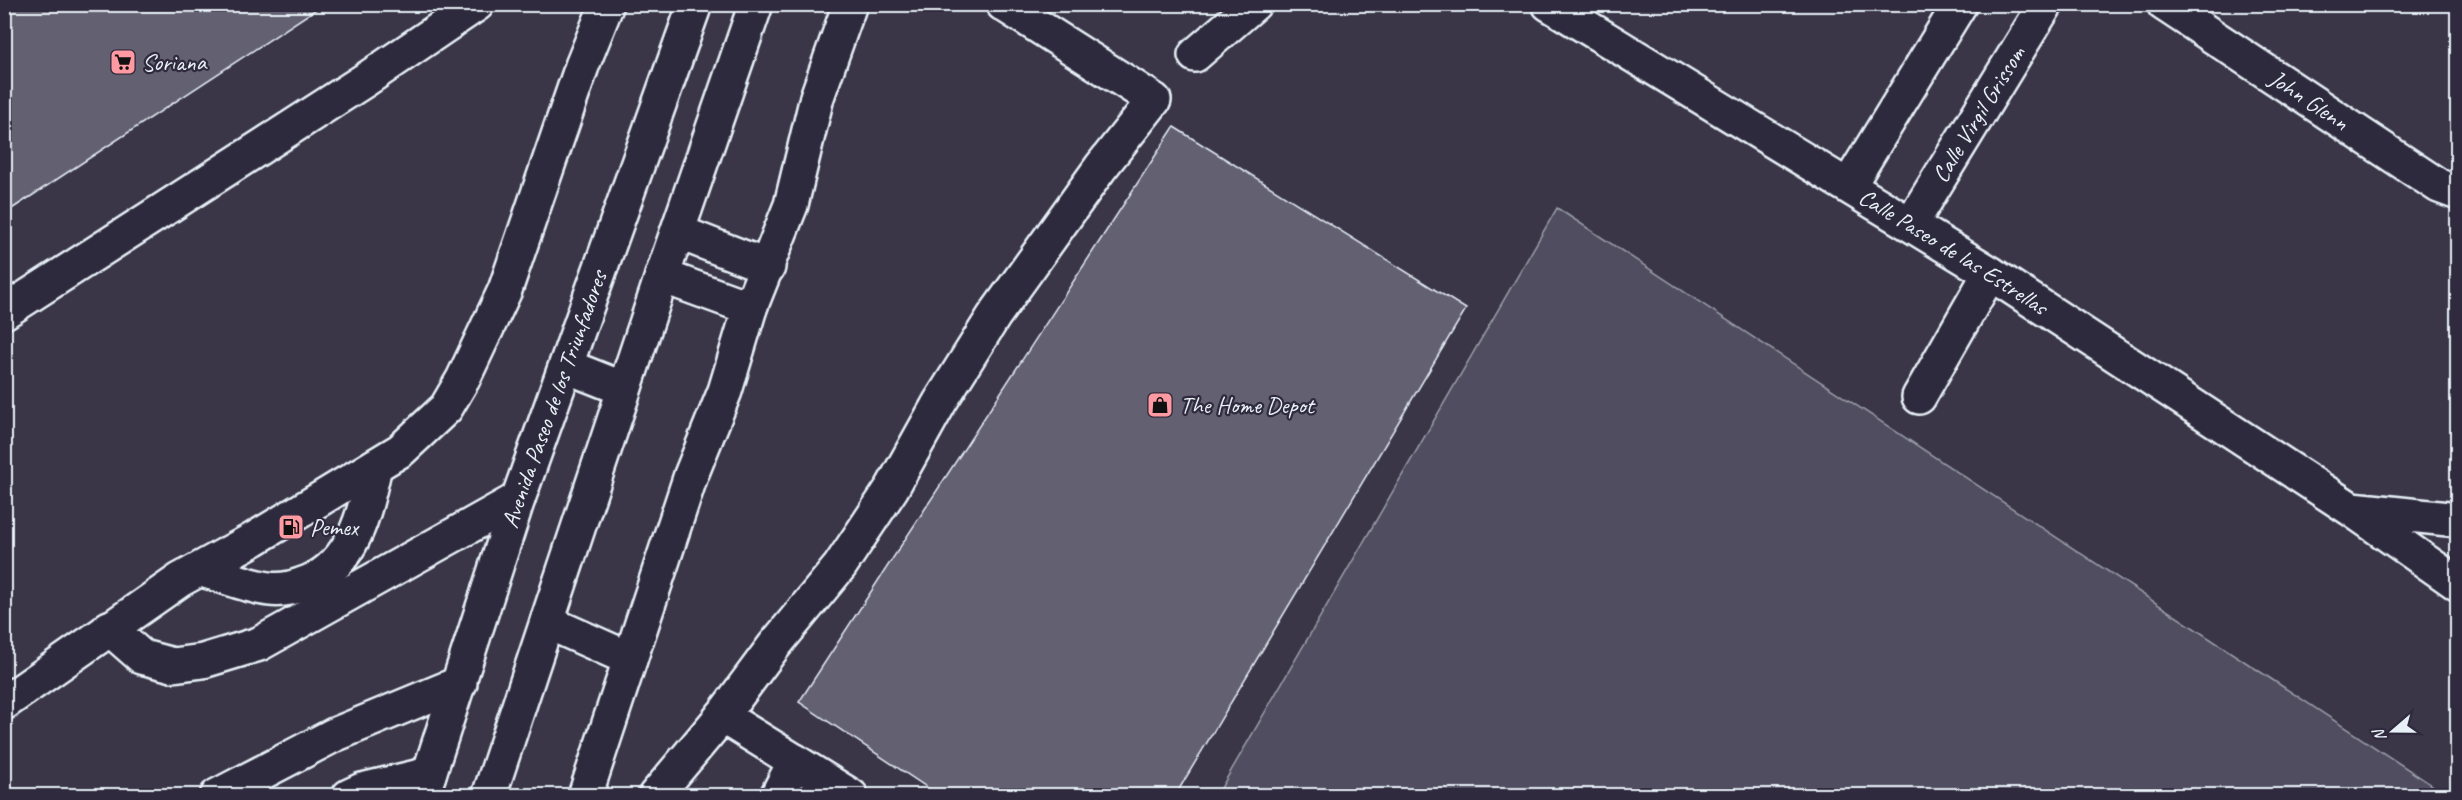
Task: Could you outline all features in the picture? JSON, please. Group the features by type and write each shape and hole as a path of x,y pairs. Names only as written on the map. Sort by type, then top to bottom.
{"street":[{"path":"4,312 365,80 477,4"},
{"path":"4,703 180,580 202,570 401,450 446,408 463,380 505,290 582,66 607,4"},
{"name":"Avenida Paseo de los Triunfadores","path":"426,784 518,499 696,4"},
{"path":"489,795 662,276 756,4"},
{"path":"585,795 691,475 724,391 750,308 791,205 817,97 850,4"},
{"path":"655,795 722,716 774,646 840,566 892,488 940,402 994,316 1101,167 1154,100 1003,4"},
{"name":"Calle Paseo de las Estrellas","path":"1550,4 1990,273 2351,509 2457,584"},
{"path":"1849,185 1960,4"},
{"name":"Calle Virgil Grissom","path":"1911,224 2046,4"},
{"name":"John Glenn","path":"2164,4 2439,186 2457,193"},
{"path":"1195,55 1252,5"},
{"path":"678,232 768,267"},
{"path":"1919,397 1990,273"},
{"path":"662,276 750,308"},
{"path":"566,366 624,389"},
{"path":"202,570 269,589 293,589 323,576 343,558 355,535 375,466"},
{"path":"109,628 142,657 173,665 203,661 259,644 518,499"},
{"name":"Calle Paseo de las Estrellas","path":"2351,509 2457,520"},
{"path":"546,622 630,659"},
{"path":"217,795 334,735 460,683"},
{"path":"722,716 850,795"},
{"path":"777,795 795,761"},
{"path":"349,795 362,790 426,784"}],"shaded area":[{"path":"1557,208 2447,795 1217,795"}],"building":[{"path":"4,4 324,4 4,214"},
{"path":"1174,127 1466,309 1175,796 940,796 799,702"}],"place":[{"name":"Soriana","path":"123,62"},
{"name":"The Home Depot","path":"1160,405"},
{"name":"Pemex","path":"291,527"}]}
